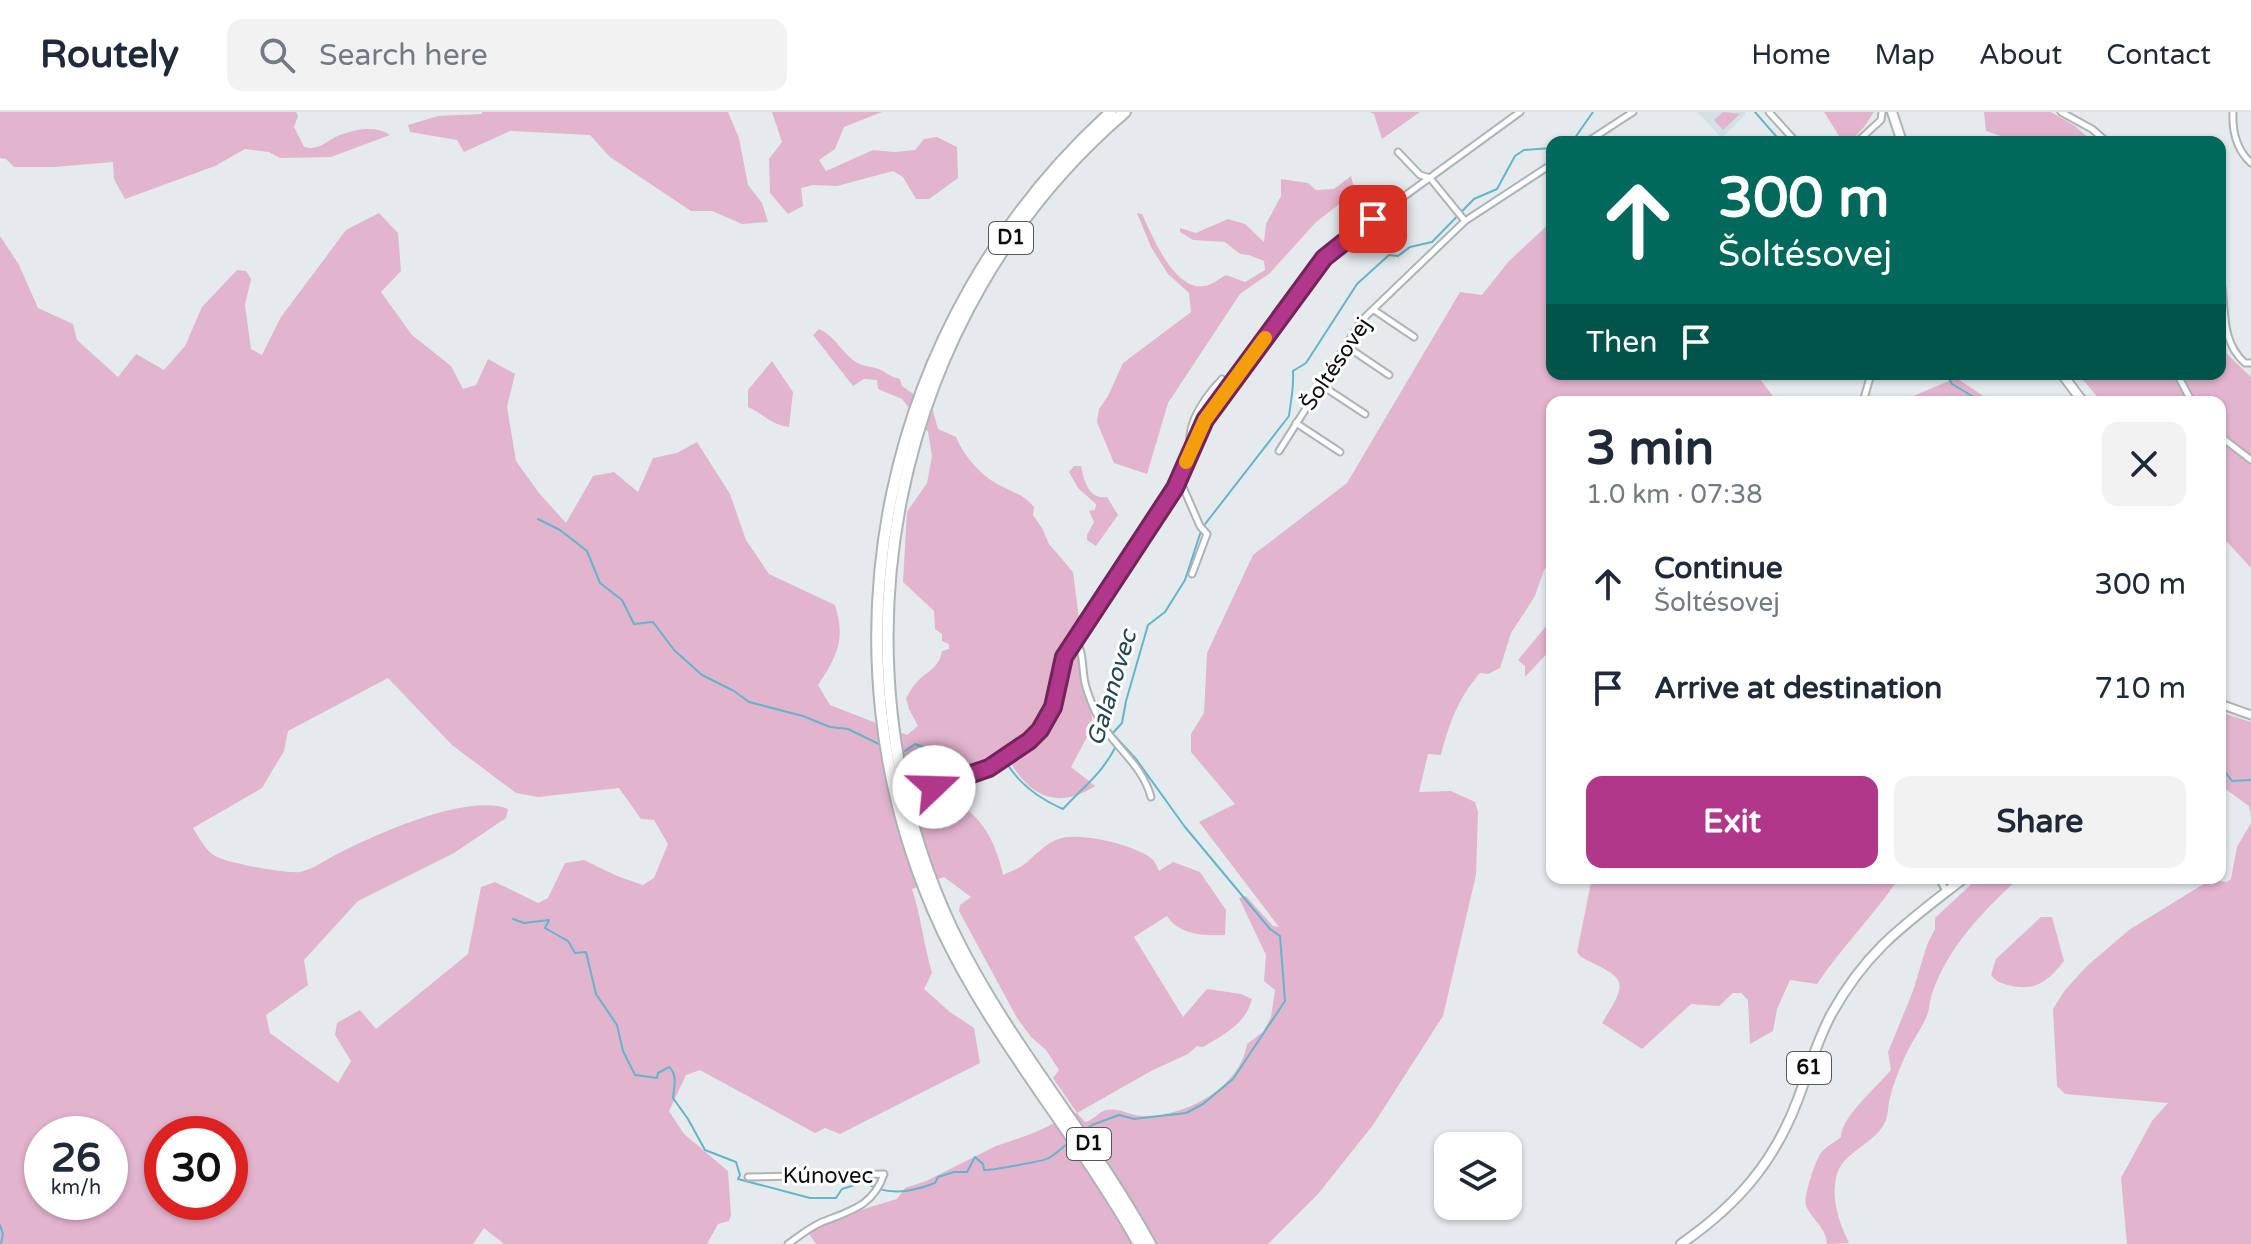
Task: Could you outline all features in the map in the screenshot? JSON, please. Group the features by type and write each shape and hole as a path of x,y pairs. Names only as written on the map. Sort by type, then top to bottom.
{"highway":[{"name":"D1","path":"1111,112 1064,157 1003,233 958,307 928,384 884,535 879,690 886,744 900,810 924,872 939,923 963,971 1132,1222 1150,1244"},
{"name":"D1","path":"928,384 1012,237 1070,164 1125,112"},
{"name":"D1","path":"1132,1222 1139,1244"}],"main road":[{"path":"1895,114 1900,136"},
{"name":"61","path":"1681,1244 1708,1225 1748,1187 1772,1155 1827,1024 1855,977 1889,937 1956,884"}],"street":[{"path":"934,787 989,768 1040,730 1053,707 1064,657 1175,488 1205,420 1324,258 1520,112"},
{"path":"1596,136 1633,112"},
{"path":"1769,112 1791,136"},
{"path":"1864,136 1881,120 1882,112"},
{"path":"2061,112 2100,136"},
{"path":"2233,112 2235,141 2251,163"},
{"path":"1398,152 1420,175 1430,178 1465,221"},
{"name":"Šoltésovej","path":"1279,451 1362,320 1465,221 1546,168"},
{"path":"1374,310 1414,337"},
{"path":"2226,332 2239,358 2251,363"},
{"path":"1346,346 1389,375"},
{"path":"1191,452 1191,435 1202,400 1222,379"},
{"path":"1321,385 1365,414"},
{"path":"1296,423 1340,452"},
{"path":"2226,441 2251,460"},
{"path":"1179,478 1207,534 1192,574"},
{"path":"1076,640 1082,654 1084,680 1095,712 1117,746 1137,764 1151,797"},
{"path":"2226,706 2251,715"},
{"path":"1942,884 1946,891"},
{"name":"Kúnovec","path":"748,1177 884,1174 869,1201 854,1211 817,1224 788,1244"}],"shaded area":[{"path":"0,112 296,112 298,116 294,127 304,147 310,148 359,130 372,129 390,135 331,157 280,158 269,152 245,149 215,166 125,199 114,179 113,162 14,167 6,159 0,158"},
{"path":"482,112 728,112 739,138 748,185 762,203 768,222 742,224 712,211 691,211 610,157 590,135 510,131 464,152 457,140 410,132 408,125 438,116"},
{"path":"772,112 882,112 844,127 835,149 819,160 826,171 873,150 915,150 924,139 937,137 957,147 958,178 929,199 916,199 903,177 893,171 837,186 813,185 801,188 803,206 788,214 770,193 769,159 782,142"},
{"path":"1370,112 1420,112 1382,139 1374,114"},
{"path":"1697,112 1745,112 1724,136 1720,136"},
{"path":"1723,112 1740,114 1723,130 1714,120"},
{"path":"1824,112 1874,112 1856,136 1839,136"},
{"path":"1984,112 2051,112 2086,136 2001,136 1986,131"},
{"path":"1351,176 1355,192 1316,222 1270,273 1240,294 1168,403 1147,474 1114,463 1097,422 1099,409 1123,363 1191,312 1189,293 1168,274 1151,247 1137,213 1142,214 1166,260 1183,280 1204,286 1226,275 1245,282 1265,270 1264,261 1240,254 1225,242 1193,240 1180,232 1180,228 1196,233 1228,219 1245,224 1264,242 1266,224 1281,196 1281,179 1308,183 1316,190 1334,189"},
{"path":"379,213 398,233 401,271 381,292 412,335 451,366 463,389 476,385 488,359 515,374 507,407 516,461 566,523 593,476 614,472 638,492 653,458 677,453 697,442 730,494 746,540 769,574 835,605 840,628 838,647 818,685 830,705 907,735 918,726 906,698 916,683 936,665 942,651 949,649 949,644 942,641 942,634 935,629 934,611 903,582 907,512 927,483 932,456 928,432 902,399 878,389 877,380 864,379 853,386 813,335 819,329 856,363 900,379 902,386 932,407 938,429 956,437 981,472 1022,496 1034,507 1033,515 1049,544 1073,572 1093,726 1071,767 1095,786 1081,793 1057,798 1035,791 1009,760 958,771 941,760 922,757 908,759 917,792 950,800 973,815 993,843 1003,875 1023,865 1051,842 1071,837 1109,842 1135,850 1153,860 1159,871 1173,862 1200,872 1226,910 1225,935 1185,931 1167,916 1134,937 1183,1017 1207,989 1241,994 1252,999 1245,1015 1226,1033 1203,1047 1197,1046 1188,1054 1077,1113 1053,1078 1059,1070 1046,1050 1017,1018 959,911 960,905 971,897 944,877 912,889 932,973 924,989 974,1028 980,1063 840,1134 825,1128 815,1133 700,1070 686,1075 669,1111 684,1134 728,1171 731,1215 729,1221 718,1224 707,1244 504,1244 484,1228 473,1244 0,1244 0,236 19,265 38,308 73,324 77,340 118,377 136,354 164,370 185,346 202,307 237,270 246,271 251,279 245,305 251,349 262,355 281,317 346,230","holes":["388,678 452,745 516,793 538,797 619,788 641,819 654,820 668,844 654,878 643,885 584,860 565,863 548,898 538,903 495,882 481,887 468,954 376,1029 360,1010 337,1023 335,1035 351,1061 338,1083 270,1033 266,1015 308,985 304,960 358,901 454,853 506,818 508,809 469,806 422,818 300,872 270,870 222,859 208,851 193,828 262,788 284,751 288,731"]},
{"path":"1546,227 1546,380 1761,380 1773,396 1546,396 1546,568 1535,596 1511,633 1500,668 1488,674 1480,673 1455,712 1441,755 1428,754 1419,792 1451,791 1475,802 1478,812 1476,875 1443,1016 1373,1125 1318,1194 1268,1244 816,1244 804,1227 897,1199 905,1188 926,1181 996,1146 1077,1113 1085,1122 1106,1110 1143,1116 1159,1115 1193,1105 1208,1097 1234,1074 1247,1044 1263,1032 1271,1017 1275,990 1264,981 1266,955 1239,898 1246,896 1273,926 1279,927 1199,822 1235,804 1191,752 1191,734 1204,713 1207,653 1253,555 1347,483 1460,292 1482,295 1509,261"},
{"path":"2226,350 2251,377 2251,568 2226,541 2226,396 2097,396 2083,380 2226,380"},
{"path":"772,361 793,392 789,427 772,422 748,407 748,390"},
{"path":"1951,380 1959,380 1984,396 1913,396"},
{"path":"1074,466 1081,466 1088,488 1096,496 1107,497 1118,515 1096,546 1087,540 1087,535 1094,522 1089,511 1095,510 1096,504 1078,488 1069,472"},
{"path":"1546,626 1546,654 1525,677 1525,666 1518,660"},
{"path":"2226,714 2251,722 2251,817 2249,806 2226,789"},
{"path":"2251,823 2251,1244 2127,1244 2121,1178 2152,1121 2168,1103 2065,1094 2057,1086 2053,1009 2087,966 2129,930 2204,884 2226,884 2231,879 2237,847"},
{"path":"1591,884 1895,884 1817,984 1790,980 1777,1009 1773,1031 1750,1044 1748,1000 1741,993 1733,993 1719,1006 1691,1004 1642,1049 1602,1023 1617,997 1619,982 1615,976 1577,952"},
{"path":"1972,884 2013,884 1980,917 1947,961 1932,994 1926,1018 1897,1076 1886,1120 1875,1136 1851,1154 1839,1169 1835,1187 1836,1204 1849,1243 1827,1244 1824,1233 1806,1206 1808,1188 1823,1151 1841,1137 1853,1111 1891,1070 1888,1052 1935,929 1935,918"},
{"path":"2041,917 2052,917 2064,961 2040,984 2017,987 1997,981 1991,975 1996,959"}],"waterway":[{"name":"Galanovec","path":"1576,136 1593,112"},
{"path":"1755,112 1776,136"},
{"name":"Galanovec","path":"1112,734 1122,723 1148,625 1165,612 1185,580 1202,528 1289,416 1293,371 1306,363 1357,284 1389,255 1398,256 1410,247 1432,242 1474,199 1497,189 1515,156 1524,150 1546,148"},
{"path":"1950,380 1972,396"},
{"name":"Galanovec","path":"538,519 560,530 587,551 600,583 622,600 634,624 653,622 674,650 702,675 749,702 803,716 830,727 848,729 883,746"},
{"path":"1082,1132 1119,1115 1134,1119 1186,1113 1203,1104 1233,1079 1285,1001 1280,936 1270,929 1185,827 1136,759 1112,733"},
{"name":"Galanovec","path":"905,751 915,744 970,765 1003,757"},
{"name":"Galanovec","path":"1006,762 1031,790 1063,809 1103,766 1115,748 1114,744"},
{"path":"2226,773 2232,781 2251,780"},
{"path":"513,919 524,923 549,920 545,928 568,941 575,953 586,952 596,994 617,1025 623,1051 635,1075 657,1078 658,1073 669,1067 672,1070 675,1085 673,1098 705,1150 736,1162 740,1175 738,1179 810,1198 836,1198 842,1189 864,1182 881,1190 908,1191 935,1183 938,1177 967,1172 975,1157 983,1164 984,1170 1005,1167 1049,1158 1071,1141"},
{"path":"0,1225 3,1234 1,1244"}],"slow traffic":[{"path":"1186,462 1205,420 1265,338"}],"route":[{"path":"934,787 989,768 1040,730 1053,707 1064,657 1175,488 1205,420 1303,283 1324,258 1373,219"}]}
